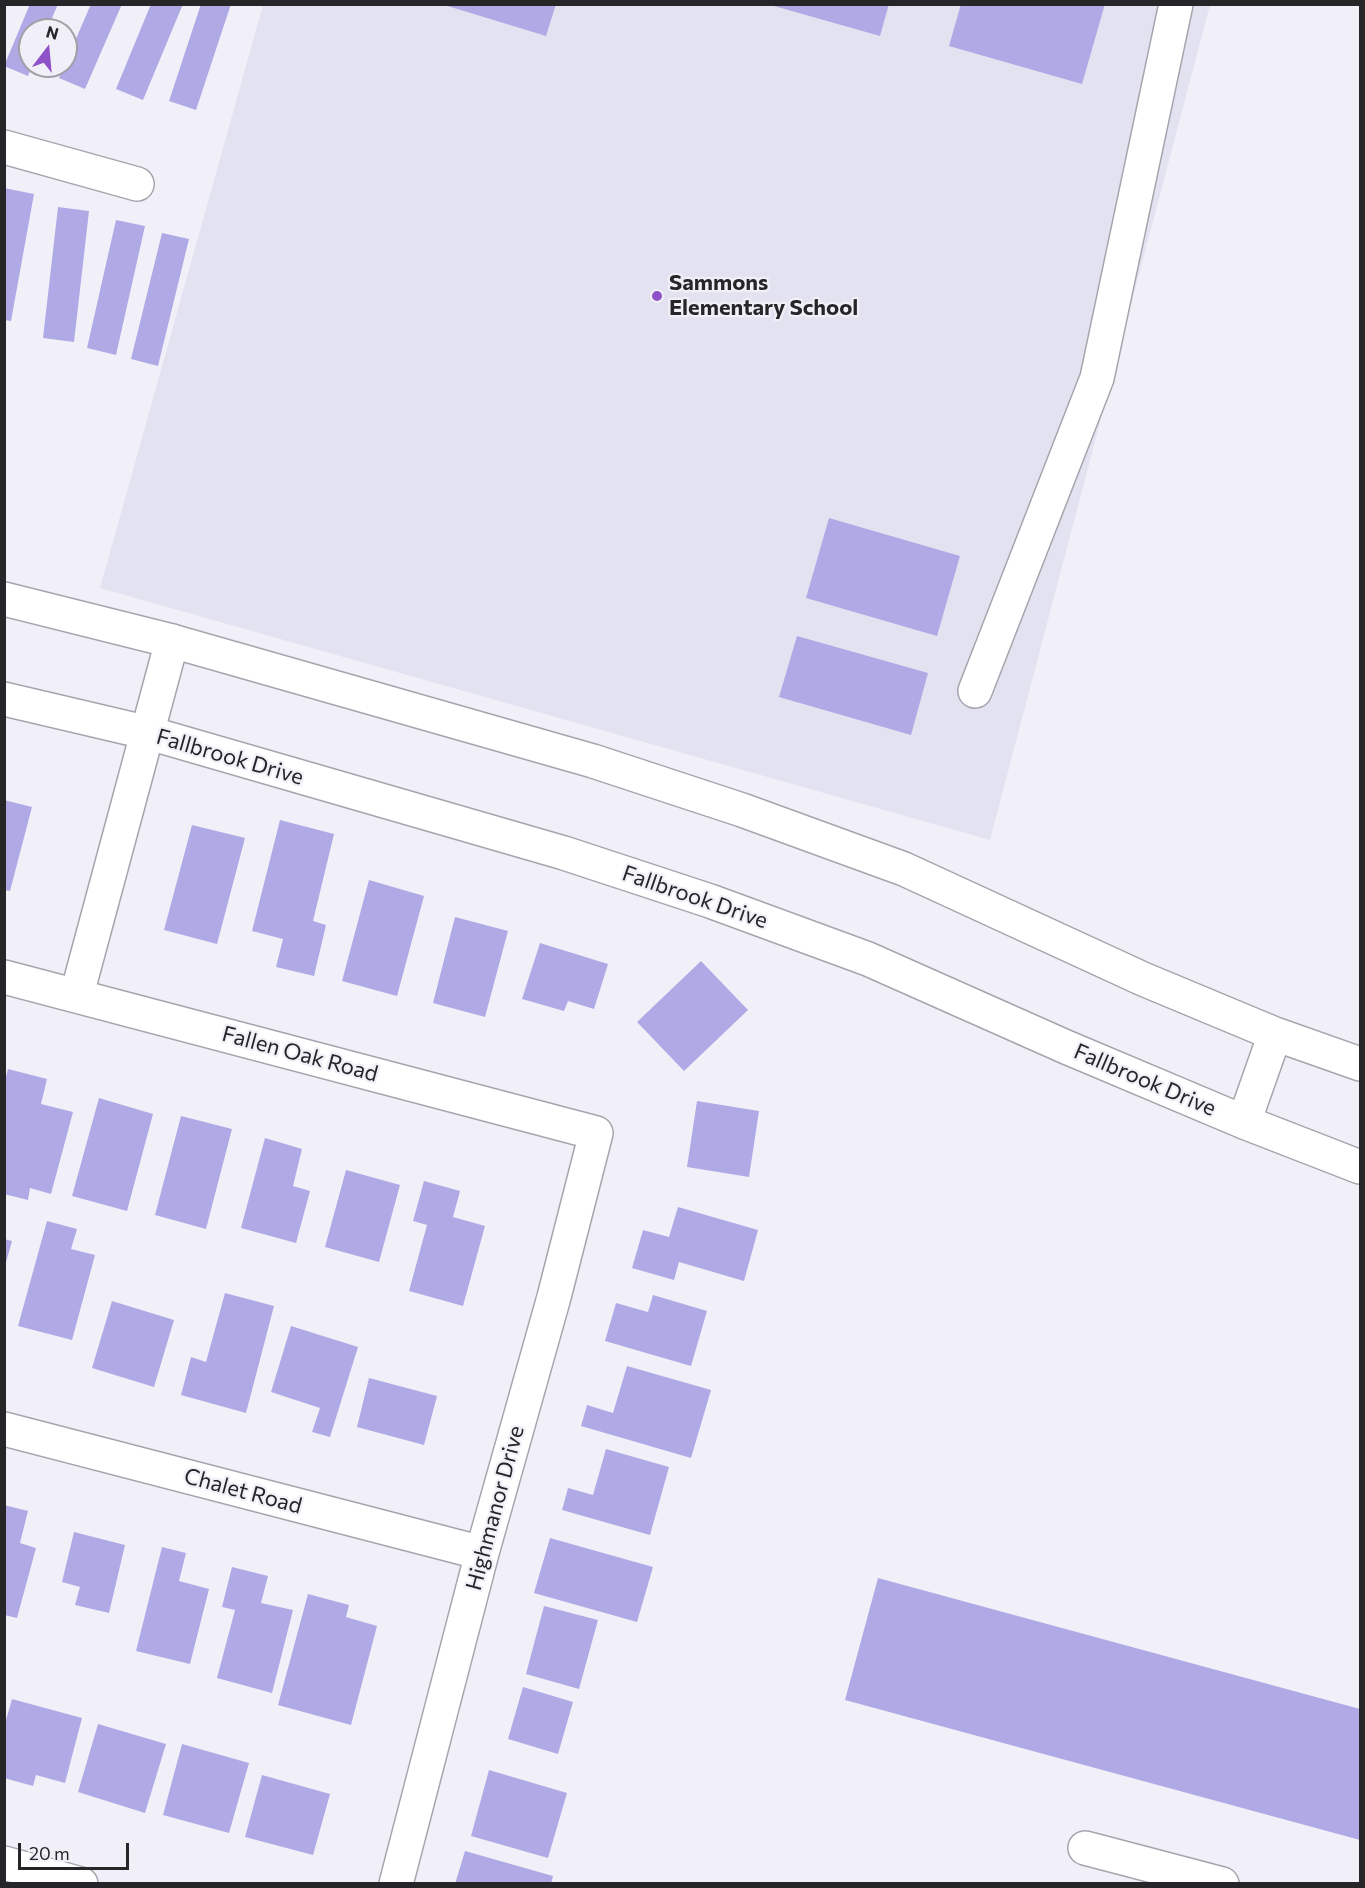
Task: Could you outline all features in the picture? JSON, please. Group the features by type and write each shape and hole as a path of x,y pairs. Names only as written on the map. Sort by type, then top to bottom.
{"main road":[{"path":"975,691 1097,378 1176,4"},
{"path":"4,147 137,184"},
{"path":"4,599 172,641 593,761 742,810 904,870 1143,979 1275,1034 1360,1064"},
{"path":"77,994 172,641"},
{"name":"Fallbrook Drive","path":"4,699 149,733 564,853 710,901 868,959 1066,1047 1244,1122 1360,1167"},
{"name":"Fallen Oak Road","path":"4,977 77,994 596,1133"},
{"path":"1244,1122 1275,1034"},
{"name":"Highmanor Drive","path":"396,1884 482,1553 554,1297 596,1133"},
{"name":"Chalet Road","path":"4,1429 482,1553"},
{"path":"1085,1848 1222,1884"},
{"path":"4,1863 81,1884"}],"shaded area":[{"name":"Sammons Elementary School","path":"263,5 1210,5 990,840 100,588"}],"building":[{"path":"30,4 58,4 52,18 24,18"},
{"path":"91,4 122,4 85,89 59,78 78,78 78,34"},
{"path":"151,4 183,4 143,100 116,89"},
{"path":"201,4 231,4 196,110 169,101"},
{"path":"441,4 556,4 546,36"},
{"path":"767,4 889,4 880,36"},
{"path":"961,4 1105,4 1082,84 949,46"},
{"path":"18,33 18,72 4,66"},
{"path":"4,188 34,194 11,321 4,320"},
{"path":"58,207 89,211 74,342 43,338"},
{"path":"116,220 145,226 116,355 87,348"},
{"path":"162,233 189,239 158,366 131,359"},
{"path":"829,518 960,556 937,636 806,598"},
{"path":"797,636 928,673 911,735 779,697"},
{"path":"4,800 32,807 10,891 4,890"},
{"path":"280,820 334,834 313,921 326,925 314,976 276,967 283,939 252,931"},
{"path":"192,825 245,838 217,944 164,930"},
{"path":"369,880 424,896 397,996 342,981"},
{"path":"455,917 508,931 485,1017 433,1003"},
{"path":"540,943 608,964 594,1009 568,1001 564,1011 522,999"},
{"path":"701,961 748,1010 684,1071 637,1022"},
{"path":"8,1069 47,1079 41,1104 73,1112 51,1194 30,1188 28,1200 4,1194 4,1084"},
{"path":"99,1098 153,1114 127,1211 72,1196"},
{"path":"697,1101 759,1111 749,1177 687,1167"},
{"path":"181,1116 232,1129 206,1229 155,1215"},
{"path":"265,1138 302,1149 293,1186 310,1191 296,1243 241,1228"},
{"path":"346,1170 400,1185 379,1262 325,1247"},
{"path":"424,1181 460,1191 453,1217 485,1226 463,1306 409,1291 427,1225 413,1221"},
{"path":"678,1207 758,1230 744,1281 679,1262 674,1280 632,1268 643,1230 669,1237"},
{"path":"47,1221 77,1229 71,1249 95,1255 72,1340 18,1326"},
{"path":"4,1239 12,1241 5,1266 4,1266"},
{"path":"225,1293 274,1306 246,1413 181,1395 191,1357 206,1362"},
{"path":"653,1295 707,1311 691,1366 605,1341 616,1303 648,1312"},
{"path":"112,1301 174,1320 154,1387 92,1368"},
{"path":"291,1326 358,1347 330,1437 312,1432 320,1408 271,1392"},
{"path":"627,1366 711,1390 691,1458 581,1426 587,1405 613,1413"},
{"path":"369,1378 437,1396 424,1445 357,1427"},
{"path":"606,1449 669,1467 650,1535 562,1510 568,1488 593,1495"},
{"path":"4,1505 28,1511 20,1543 36,1548 17,1618 4,1615"},
{"path":"74,1532 125,1545 109,1613 75,1605 80,1587 62,1582"},
{"path":"550,1538 653,1567 637,1622 534,1593"},
{"path":"162,1547 186,1553 179,1581 209,1589 190,1664 136,1651"},
{"path":"232,1567 268,1576 261,1603 293,1610 272,1693 217,1678 235,1610 222,1607"},
{"path":"878,1578 1360,1709 1360,1840 845,1700"},
{"path":"308,1594 349,1605 346,1617 377,1626 351,1725 278,1705"},
{"path":"544,1606 598,1620 579,1689 526,1674"},
{"path":"523,1687 573,1702 558,1754 508,1739"},
{"path":"12,1699 82,1718 65,1783 36,1775 33,1786 4,1778 4,1727"},
{"path":"98,1724 166,1744 145,1813 78,1792"},
{"path":"182,1744 249,1763 229,1833 163,1815"},
{"path":"489,1770 567,1793 548,1858 471,1836"},
{"path":"262,1775 330,1794 313,1855 245,1837"},
{"path":"465,1851 553,1876 551,1884 455,1884"}],"place":[{"name":"Sammons Elementary School","path":"657,296"}]}
